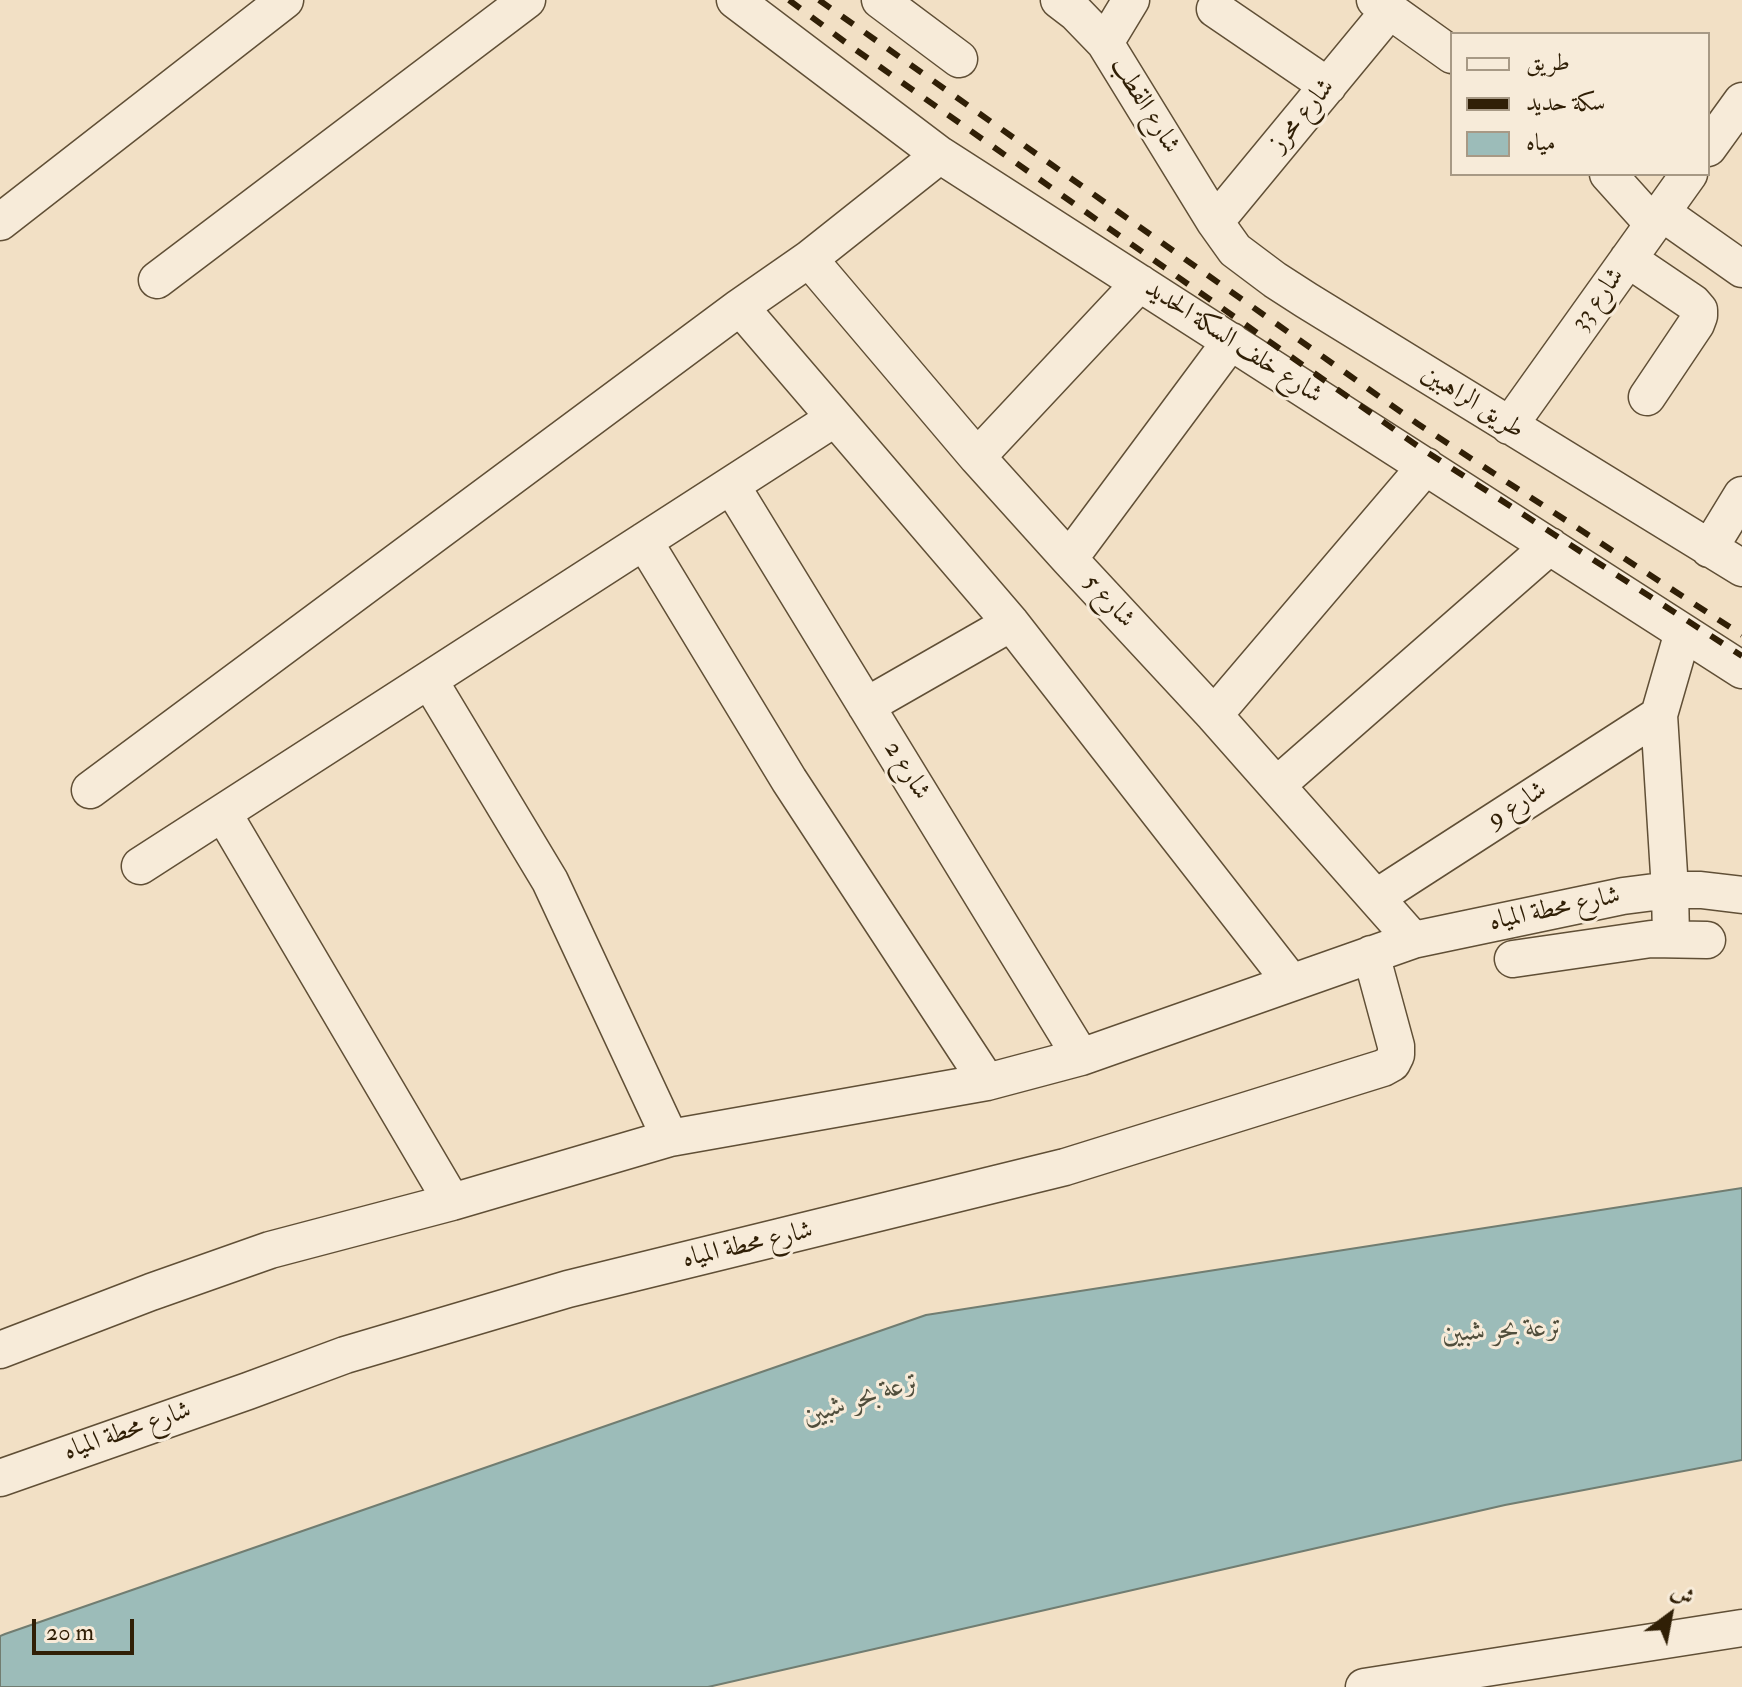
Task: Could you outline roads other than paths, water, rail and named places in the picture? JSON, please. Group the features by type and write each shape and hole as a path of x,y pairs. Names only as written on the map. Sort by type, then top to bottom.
{"street":[{"path":"0,222 285,0"},
{"path":"157,280 527,0"},
{"name":"شارع خلف السكة الحديد","path":"735,0 940,155 1742,670"},
{"path":"880,0 959,59"},
{"name":"شارع القطب","path":"1059,0 1105,43 1215,222"},
{"path":"1105,43 1131,0"},
{"path":"1383,5 1450,54"},
{"name":"شارع محرز","path":"1215,222 1328,86 1383,5"},
{"path":"1215,9 1328,86"},
{"path":"1710,145 1742,101"},
{"path":"90,790 809,259 940,155"},
{"path":"1610,176 1657,218 1742,269"},
{"name":"شارع 33","path":"1509,426 1688,176"},
{"name":"طريق الراهبين","path":"1215,222 1235,250 1275,280 1742,568"},
{"name":"شارع 5","path":"809,259 977,457 1214,715 1413,940"},
{"path":"1628,259 1699,310 1696,324 1647,397"},
{"path":"977,457 1140,283"},
{"path":"740,307 1011,623 1291,982"},
{"path":"1069,559 1231,341"},
{"path":"140,866 835,418"},
{"path":"1214,715 1426,466"},
{"name":"شارع 2","path":"731,485 1081,1057"},
{"path":"1709,549 1742,495"},
{"path":"644,541 789,780 987,1082"},
{"path":"1277,785 1550,546"},
{"path":"866,706 1011,623"},
{"path":"1671,938 1659,715 1683,632"},
{"path":"429,680 550,881 670,1138"},
{"name":"شارع 9","path":"1377,897 1659,715"},
{"path":"223,813 452,1202"},
{"name":"شارع محطة المياه","path":"0,1350 270,1250 452,1202 670,1138 987,1082 1081,1057 1413,940 1623,896 1670,890 1742,895"},
{"path":"1513,959 1651,939 1707,940"},
{"name":"شارع محطة المياه","path":"0,1478 345,1355 568,1289 1065,1167 1383,1068 1392,1063 1396,1046 1371,954"},
{"path":"1364,1687 1742,1628"}],"water":[{"name":"ترعة بحر شبين","path":"1742,1188 1742,1460 1505,1505 708,1687 0,1687 0,1636 926,1315"}],"railway":[{"path":"789,0 1419,447 1742,656"},
{"path":"819,0 1418,424 1742,635"}]}
